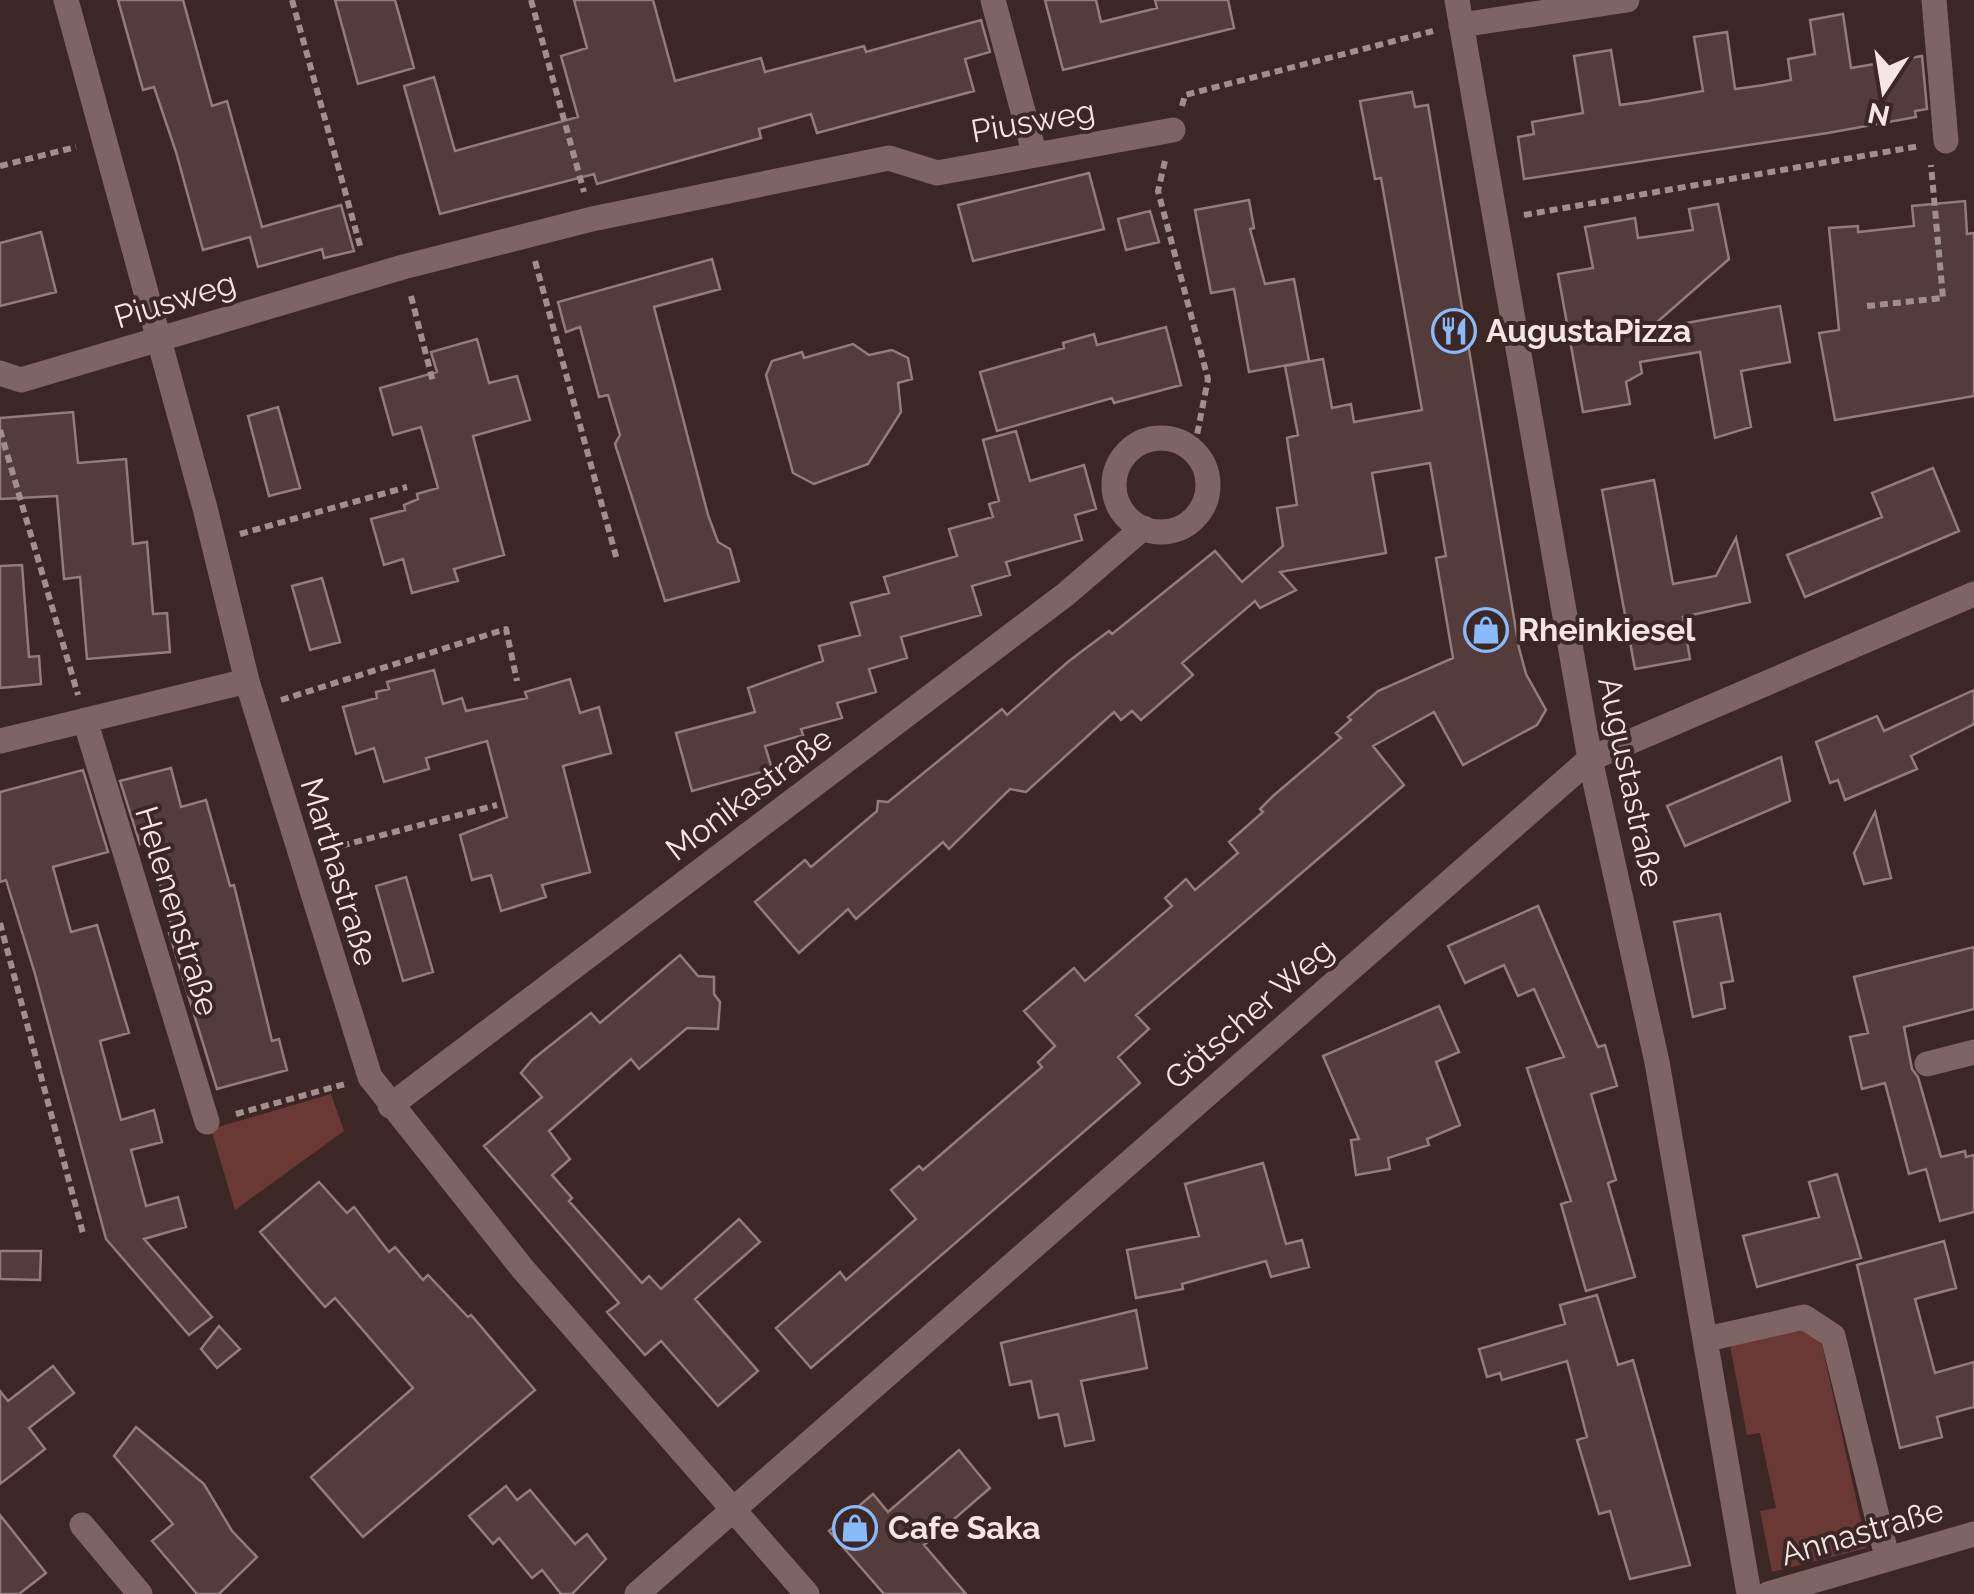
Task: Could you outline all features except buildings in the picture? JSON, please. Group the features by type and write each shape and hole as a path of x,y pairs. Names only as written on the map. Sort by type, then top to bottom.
{"street":[{"name":"Marthastraße","path":"66,0 254,708 370,1077 522,1268 734,1508"},
{"path":"993,0 1034,152"},
{"path":"1459,12 1627,0"},
{"path":"1934,0 1938,143"},
{"name":"Augustastraße","path":"1459,12 1590,759 1658,1062 1749,1594"},
{"name":"Piusweg","path":"0,374 21,380 369,276 592,219 890,158 936,172 1173,130"},
{"path":"1152,438 1182,442 1194,450 1208,476 1204,504 1196,517 1172,531 1142,528 1120,509 1114,480 1118,466 1138,444 1152,438"},
{"name":"Monikastraße","path":"390,1106 1066,594 1142,528"},
{"name":"Götscher Weg","path":"637,1594 1590,759 1974,594"},
{"path":"0,741 247,681"},
{"name":"Helenenstraße","path":"86,720 207,1122"},
{"path":"1927,1064 1974,1052"},
{"path":"1707,1339 1804,1316 1833,1336 1887,1557"},
{"path":"734,1508 807,1594"},
{"path":"82,1525 140,1594"},
{"name":"Annastraße","path":"1768,1594 1974,1534"}],"path":[{"path":"292,0 369,276"},
{"path":"531,0 592,219"},
{"path":"1194,450 1208,379 1158,192 1185,95 1459,12"},
{"path":"0,166 104,140"},
{"path":"1496,220 1938,143 1943,298 1867,306"},
{"path":"528,236 617,560"},
{"path":"403,268 434,382"},
{"path":"0,430 86,720"},
{"path":"213,542 407,487"},
{"path":"254,708 506,630 517,681"},
{"path":"299,857 497,805"},
{"path":"0,922 84,1237"},
{"path":"207,1122 370,1077"}],"shaded area":[{"path":"331,1094 344,1131 235,1210 211,1129"},
{"path":"1784,1328 1806,1330 1822,1345 1867,1548 1772,1572 1760,1511 1776,1508 1760,1433 1747,1435 1729,1340"}],"place":[{"name":"AugustaPizza","path":"1454,331"},
{"name":"Rheinkiesel","path":"1486,630"},
{"name":"Cafe Saka","path":"855,1528"}]}
